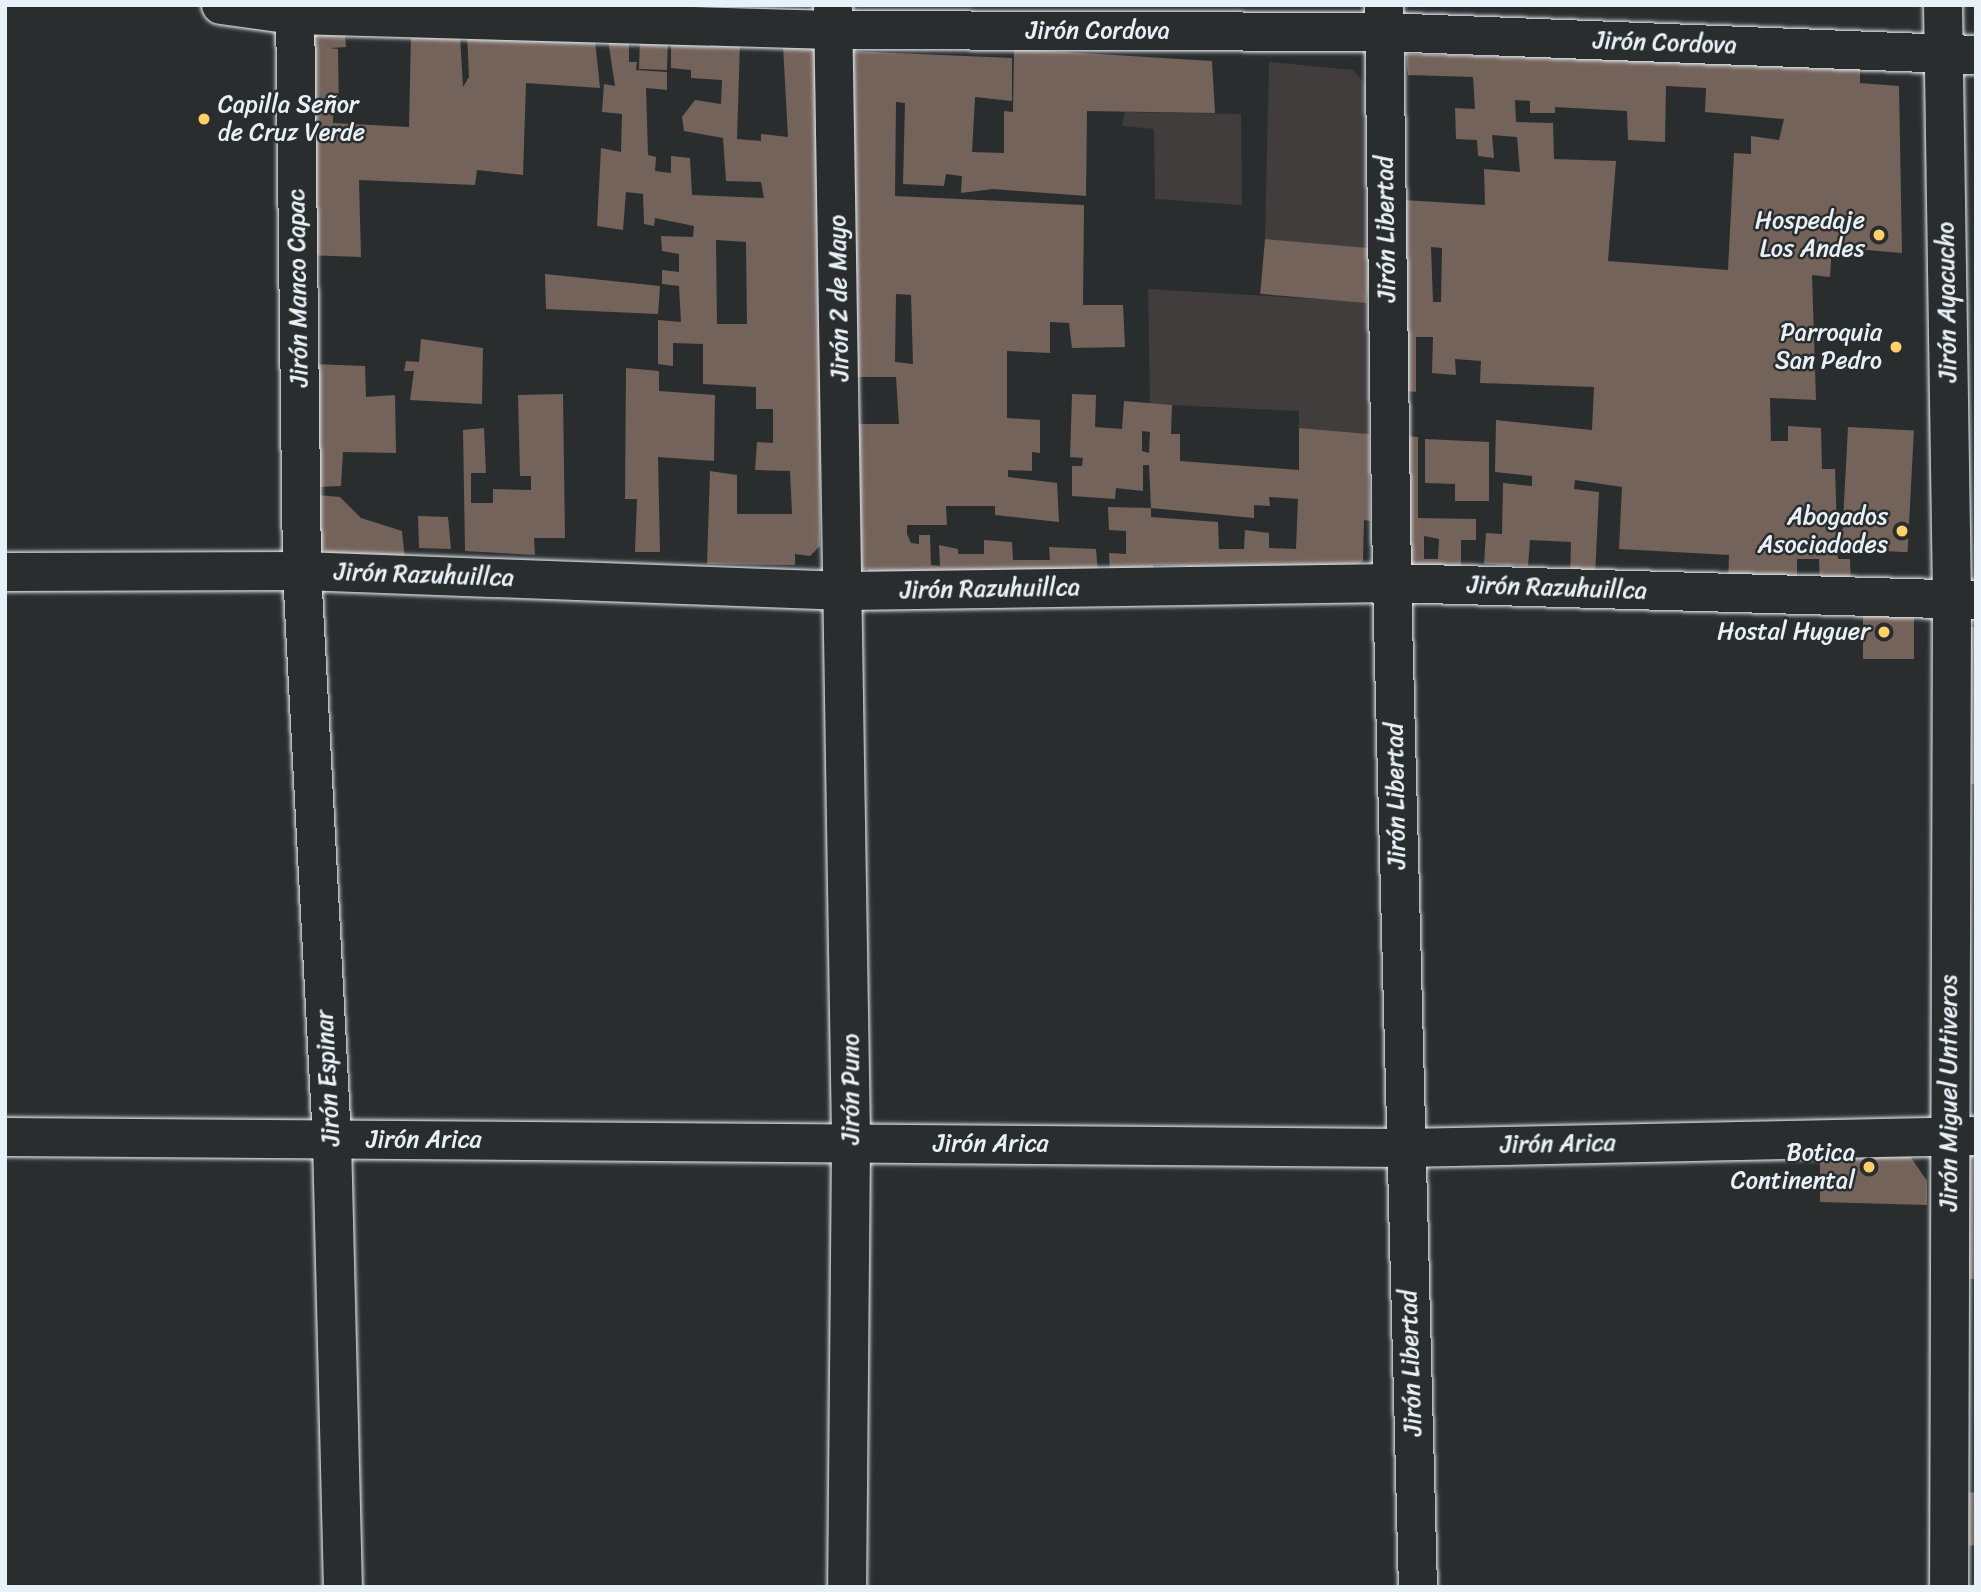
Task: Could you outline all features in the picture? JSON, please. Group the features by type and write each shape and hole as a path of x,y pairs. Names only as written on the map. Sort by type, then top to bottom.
{"street":[{"name":"Jirón Cordova","path":"220,5 295,10 832,18 1384,18 1959,55"},
{"name":"Jirón Ayacucho","path":"1943,5 1959,55 1964,599"},
{"name":"Jirón Manco Capac","path":"295,10 302,570"},
{"name":"Jirón 2 de Mayo","path":"832,18 846,591"},
{"name":"Jirón Libertad","path":"1384,18 1404,1148 1418,1587"},
{"name":"Jirón Razuhuillca","path":"5,572 302,570 846,591 1392,583 1964,599"},
{"name":"Jirón Espinar","path":"302,570 332,1140 343,1587"},
{"name":"Jirón Puno","path":"846,591 851,1143 847,1587"},
{"name":"Jirón Miguel Untiveros","path":"1949,1587 1962,1136 1964,599"},
{"name":"Jirón Arica","path":"5,1138 1404,1148 1962,1136"}],"shaded area":[{"path":"1269,62 1353,70 1367,86 1372,249 1265,239"},
{"path":"1125,112 1241,114 1242,205 1155,199 1154,129 1122,126"},
{"path":"1148,289 1370,302 1369,434 1299,428 1299,411 1150,404"}],"building":[{"path":"411,32 460,35 463,87 469,77 467,33 595,40 600,88 526,83 523,175 477,170 475,185 359,180 361,257 304,255 311,35 345,35 346,47 330,48 338,49 339,114 333,113 333,123 409,127"},
{"path":"640,39 668,40 667,70 639,69"},
{"path":"608,40 629,40 629,62 637,62 636,70 667,72 667,90 646,88 648,155 656,157 655,171 671,173 671,156 690,158 692,195 764,198 761,182 726,181 723,138 684,131 682,117 695,100 721,104 722,80 691,78 691,70 671,68 671,41 740,42 737,139 761,141 761,134 788,137 783,46 822,48 820,546 810,556 795,554 795,565 707,564 710,471 737,475 737,514 792,514 790,471 755,470 757,442 773,443 773,409 756,409 756,387 703,384 703,344 673,343 673,366 658,364 658,320 681,322 679,286 662,284 662,270 679,272 679,254 662,251 661,236 693,237 694,226 655,218 654,226 644,224 643,194 626,192 623,230 597,226 601,148 621,152 622,114 602,112 604,84 615,86","holes":["716,240 746,242 747,324 717,324"]},
{"path":"1014,49 1212,61 1215,113 1087,111 1086,196 993,189 961,193 962,176 946,174 944,186 903,184 905,103 896,102 895,196 1084,205 1083,305 1123,305 1125,347 1072,348 1069,323 1050,322 1050,353 1007,351 1007,418 1040,420 1040,453 1032,452 1032,471 1008,470 1008,477 1057,483 1059,522 995,515 995,506 946,506 947,525 907,525 907,534 911,543 919,544 919,535 930,535 931,565 940,566 939,545 958,549 958,554 984,554 984,540 1012,542 1013,560 1050,560 1049,547 1096,549 1098,573 867,577 868,569 851,569 849,424 899,424 896,377 851,377 846,51 1012,58 1012,101 975,97 972,152 1004,153 1004,111 1013,112","holes":["896,294 911,295 913,364 895,362"]},
{"path":"1406,54 1860,63 1860,83 1899,86 1902,253 1832,247 1830,277 1812,275 1816,400 1770,398 1771,441 1788,441 1788,426 1821,428 1822,469 1835,469 1838,559 1850,559 1851,590 1820,588 1819,559 1797,559 1797,590 1728,587 1729,555 1619,549 1622,487 1575,480 1574,489 1599,492 1595,576 1570,575 1571,542 1530,540 1528,566 1484,564 1486,533 1502,534 1503,483 1532,486 1532,476 1495,472 1496,420 1592,430 1594,387 1480,383 1481,361 1455,359 1456,375 1432,373 1433,337 1416,337 1416,392 1397,390 1403,200 1485,205 1484,169 1520,172 1517,137 1492,135 1494,158 1478,156 1477,140 1456,139 1455,108 1475,109 1473,77 1408,75","holes":["1666,86 1706,88 1705,112 1784,119 1779,140 1751,136 1751,154 1734,153 1728,270 1608,261 1616,161 1554,159 1553,123 1516,122 1515,100 1530,101 1530,113 1555,113 1555,107 1627,111 1628,140 1665,142","1431,247 1442,248 1441,302 1433,302"]},
{"path":"1265,239 1372,248 1367,303 1260,294"},
{"path":"545,274 660,286 658,314 546,309"},
{"path":"421,339 483,348 482,404 410,400 414,371 404,371 406,361 419,362"},
{"path":"313,364 365,366 366,397 395,395 396,453 343,452 341,486 316,487"},
{"path":"626,368 659,371 659,391 715,395 714,461 658,457 660,552 635,552 637,499 625,499"},
{"path":"563,394 565,538 534,538 535,555 465,551 463,430 484,428 486,473 471,473 471,503 493,503 493,489 531,490 531,476 520,476 518,395"},
{"path":"1072,394 1096,395 1095,427 1122,429 1124,401 1172,405 1171,434 1180,434 1180,461 1299,470 1299,428 1369,434 1370,521 1364,520 1363,561 1352,568 1186,575 1187,566 1153,565 1154,576 1110,575 1109,553 1126,554 1126,531 1109,530 1108,507 1151,508 1149,465 1143,465 1143,491 1116,488 1115,499 1072,496 1072,466 1082,466 1083,458 1070,457","holes":["1142,431 1150,432 1149,453 1142,451","1269,497 1298,499 1296,549 1269,548 1269,533 1245,530 1244,549 1219,549 1218,522 1151,517 1151,508 1254,518 1254,505 1270,506"]},
{"path":"1848,427 1914,430 1908,552 1842,549"},
{"path":"1404,436 1418,437 1418,518 1476,519 1476,540 1461,540 1461,576 1399,576","holes":["1424,536 1439,539 1438,559 1424,559"]},
{"path":"1425,439 1489,442 1489,501 1455,501 1455,484 1425,483"},
{"path":"317,495 340,497 361,518 402,531 405,560 332,557 318,545"},
{"path":"418,516 448,517 451,549 419,548"},
{"path":"1863,610 1914,610 1914,659 1863,659"},
{"path":"1964,627 1976,627 1976,784 1964,784"},
{"name":"Botica Continental","path":"1820,1151 1908,1153 1927,1181 1927,1205 1820,1202"},
{"path":"1957,1153 1976,1154 1976,1279 1953,1278"},
{"path":"1976,1492 1976,1545 1969,1546 1965,1493"}],"place":[{"name":"Capilla Señor de Cruz Verde","path":"204,119"},
{"name":"Hospedaje Los Andes","path":"1879,235"},
{"name":"Parroquia San Pedro","path":"1896,347"},
{"name":"Abogados Asociadades","path":"1902,531"},
{"name":"Hostal Huguer","path":"1884,632"},
{"name":"Botica Continental","path":"1869,1167"}]}
